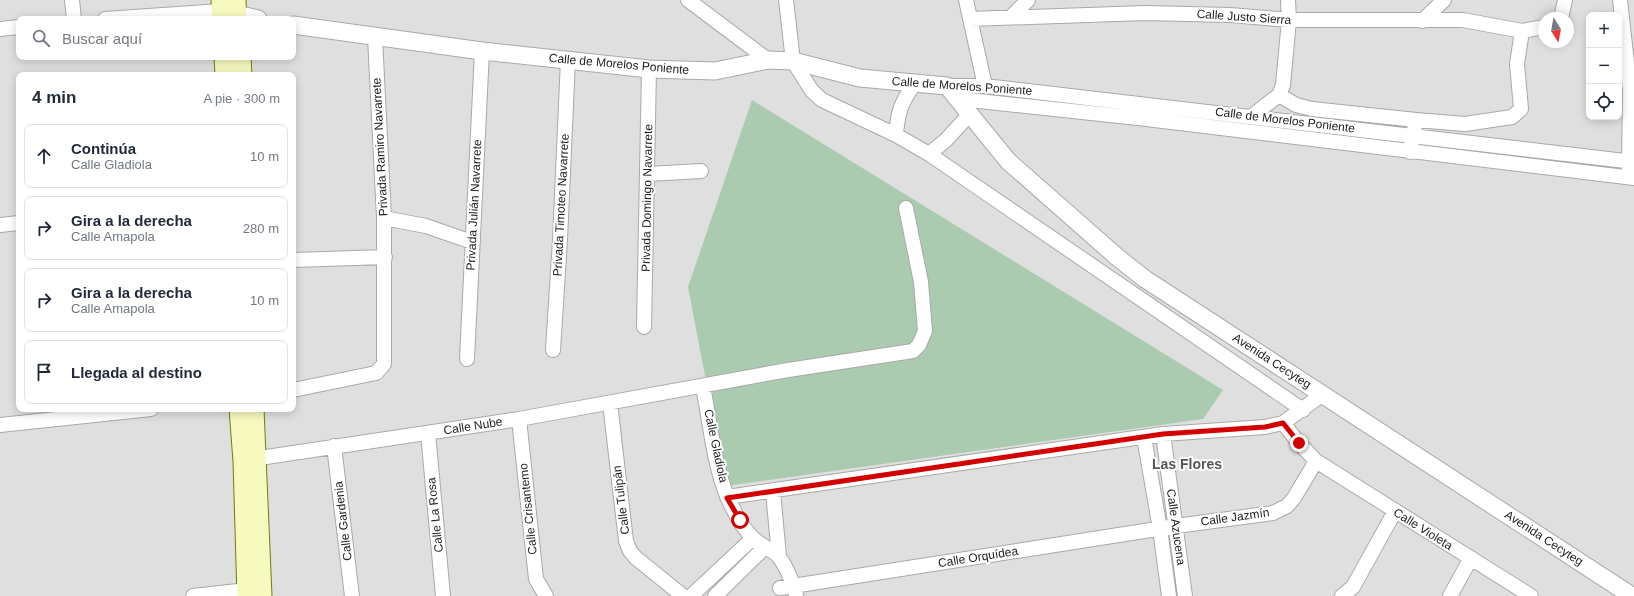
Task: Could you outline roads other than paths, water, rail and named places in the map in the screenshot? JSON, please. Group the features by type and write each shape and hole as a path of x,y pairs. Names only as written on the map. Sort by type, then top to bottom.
{"main road":[{"path":"224,60 225,72"},
{"path":"241,60 242,72"},
{"path":"240,412 250,459"},
{"path":"254,412 250,459 254,593"}],"street":[{"path":"72,0 74,16"},
{"path":"688,0 768,60"},
{"path":"786,0 793,61 812,91 822,100 896,135 929,154 1304,410"},
{"path":"966,0 985,86"},
{"path":"1012,16 1028,0"},
{"path":"1252,116 1279,95 1285,77 1288,0"},
{"path":"1422,21 1444,0"},
{"path":"1563,12 1565,0"},
{"path":"1625,7 1632,90 1631,177"},
{"path":"146,16 229,10 248,16"},
{"name":"Calle Justo Sierra","path":"970,19 1012,16 1145,12 1230,15 1288,20 1475,21 1520,31"},
{"name":"Calle de Morelos Poniente","path":"296,25 482,51 568,59 649,69 715,71 768,60 793,61 860,78 947,86 985,86 1252,116 1632,162"},
{"path":"0,29 16,27"},
{"path":"1279,95 1296,105 1312,109 1416,120 1465,124 1512,118 1521,109 1518,64 1520,31 1538,28"},
{"name":"Privada Ramiro Navarrete","path":"296,389 376,373 384,364 384,218 375,37"},
{"name":"Privada Julián Navarrete","path":"466,358 482,51"},
{"name":"Privada Timoteo Navarrete","path":"553,350 568,59"},
{"name":"Privada Domingo Navarrete","path":"644,327 649,69"},
{"path":"896,135 898,117 902,102 915,83"},
{"name":"Avenida Cecyteg","path":"947,86 960,100 969,115 1008,161 1023,176 1117,257 1145,279 1632,596"},
{"name":"Calle de Morelos Poniente","path":"960,100 1138,118 1410,152 1631,177"},
{"path":"1138,118 1141,103"},
{"path":"1332,126 1333,111"},
{"path":"929,154 946,140 969,115"},
{"path":"1410,152 1416,120"},
{"path":"1514,164 1516,148"},
{"path":"648,174 701,171"},
{"name":"Calle Nube","path":"250,459 519,419 703,387 788,370 913,351 919,345 925,330 921,282 906,208"},
{"path":"384,218 426,226 472,242"},
{"path":"0,225 16,223"},
{"path":"296,260 385,257"},
{"name":"Calle Gladiola","path":"703,387 718,464 727,498 753,538 764,548 779,556"},
{"path":"727,498 1163,434 1265,427 1283,423 1304,410 1323,394"},
{"name":"Calle Tulipán","path":"610,403 626,542 630,551 636,558 683,596"},
{"path":"0,425 123,412"},
{"name":"Calle Crisantemo","path":"519,419 536,579 546,596"},
{"name":"Calle Violeta","path":"1283,423 1316,461 1531,596"},
{"name":"Calle La Rosa","path":"428,433 443,596"},
{"name":"Calle Azucena","path":"1163,434 1185,596"},
{"name":"Calle Azucena","path":"1144,437 1160,529 1169,596"},
{"name":"Calle Gardenia","path":"334,446 352,596"},
{"name":"Calle Jazmín","path":"1176,526 1273,513 1287,506 1294,498 1316,461"},
{"path":"773,492 779,556 795,591"},
{"path":"1342,596 1353,587 1394,511"},
{"name":"Calle Orquídea","path":"781,592 795,591 1176,526"},
{"path":"690,596 753,538"},
{"path":"715,596 764,548"},
{"path":"1450,596 1471,558"},
{"path":"781,592 785,569"},
{"path":"193,596 254,593"}],"district":[{"name":"Las Flores","path":"1187,464"}]}
